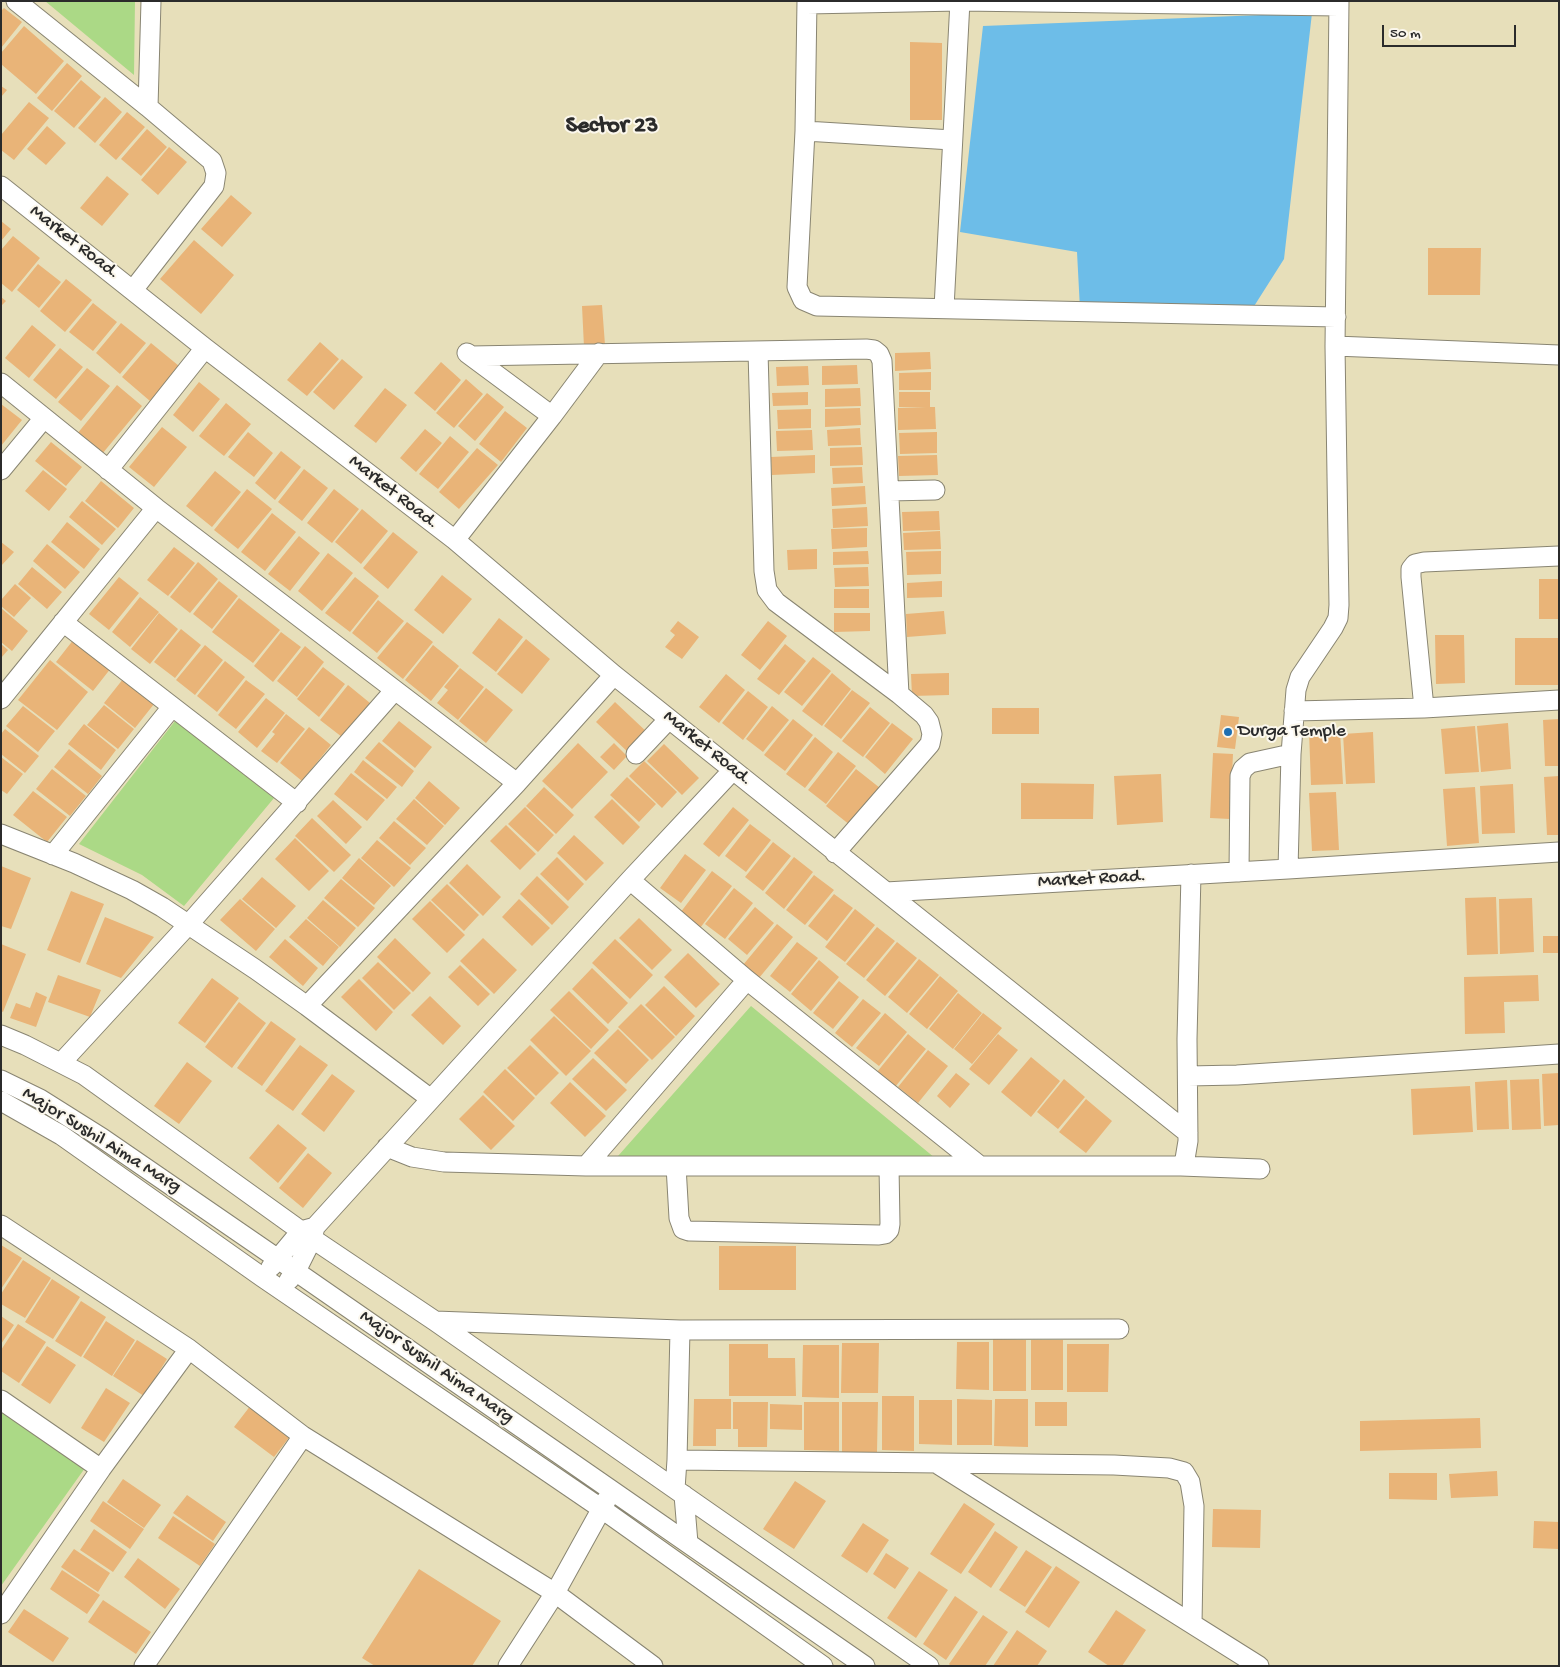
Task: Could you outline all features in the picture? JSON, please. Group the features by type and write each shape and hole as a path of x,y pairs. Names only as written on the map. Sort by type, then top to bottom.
{"street":[{"path":"16,1 148,106 212,161 216,174 214,186 133,290"},
{"path":"148,106 151,1"},
{"path":"944,308 960,1"},
{"path":"1288,869 1291,754 1296,690 1300,677 1338,618 1339,604 1335,346 1336,317 1339,4 960,1 807,2 805,130 797,287 803,300 817,306 1336,317"},
{"path":"805,130 952,140"},
{"name":"Market Road.","path":"1,186 205,348 455,540 614,675 886,892 1559,852"},
{"path":"1335,346 1559,355"},
{"path":"108,470 205,348"},
{"path":"552,416 466,352 599,354 866,349 874,350 879,354 882,361 899,694"},
{"path":"758,351 764,571 767,590 776,602 899,694 924,715 929,722 932,734 930,744 835,853"},
{"path":"455,540 599,354"},
{"path":"1,383 156,508 517,783"},
{"path":"1,470 44,418"},
{"path":"889,491 935,490"},
{"path":"1,699 156,508"},
{"path":"1424,708 1411,569 1415,564 1559,556"},
{"path":"63,622 297,803"},
{"path":"307,1006 517,783 614,675"},
{"path":"61,1064 297,803 394,691"},
{"path":"1294,710 1424,708 1559,700"},
{"path":"53,855 172,707"},
{"path":"636,754 668,719"},
{"path":"1239,872 1240,776 1250,763 1291,754"},
{"path":"262,1277 278,1259 309,1232 630,880 733,770"},
{"path":"1,834 132,890 255,969 431,1099"},
{"path":"1181,1166 1187,1152 1188,1133 1187,1039 1191,874"},
{"path":"630,880 747,980 980,1166"},
{"path":"886,892 1188,1133"},
{"path":"586,1166 747,980"},
{"path":"1,1035 25,1044 84,1075 929,1666"},
{"path":"1188,1076 1237,1075 1559,1054"},
{"name":"Major Sushil Aima Marg","path":"1,1080 40,1099 102,1138 865,1666"},
{"name":"Major Sushil Aima Marg","path":"1,1101 61,1135 262,1277 602,1509 802,1658 823,1666"},
{"path":"387,1147 412,1157 437,1161 586,1166 1181,1166 1260,1169"},
{"path":"676,1166 679,1218 683,1229 689,1231 879,1235 885,1234 890,1224 889,1166"},
{"path":"1,1225 189,1350 303,1436 555,1592 653,1666"},
{"path":"282,1290 296,1271 309,1232"},
{"path":"435,1321 680,1330 1119,1329"},
{"path":"680,1330 679,1492 688,1543"},
{"path":"1,1614 101,1469 189,1350"},
{"path":"1,1400 101,1469"},
{"path":"144,1666 303,1436"},
{"path":"678,1460 1114,1465 1169,1468 1184,1472 1190,1482 1194,1506 1192,1624"},
{"path":"936,1463 1259,1666"},
{"path":"508,1666 555,1592 612,1491"}],"green space":[{"path":"45,1 135,1 134,75"},
{"path":"175,721 274,798 184,906 142,875 79,844"},
{"path":"751,1006 935,1158 618,1156"},
{"path":"1,1410 85,1468 1,1586"}],"water":[{"path":"1312,13 1284,259 1251,311 1080,309 1077,252 960,232 983,26"}],"building":[{"path":"4,8 22,22 1,48 1,11"},
{"path":"24,26 64,61 36,94 1,64 1,53"},
{"path":"910,42 942,43 942,120 910,120"},
{"path":"67,63 82,76 52,111 37,98"},
{"path":"81,80 101,97 74,128 54,111"},
{"path":"1,86 7,90 1,97"},
{"path":"105,97 122,112 95,143 78,128"},
{"path":"29,102 49,118 14,160 1,150 1,135"},
{"path":"127,112 145,127 116,160 99,145"},
{"path":"47,126 66,143 46,165 27,149"},
{"path":"147,129 167,147 141,176 121,159"},
{"path":"169,147 187,162 158,195 141,180"},
{"path":"107,176 129,194 102,226 80,208"},
{"path":"231,195 252,213 222,247 201,229"},
{"path":"1,221 11,229 1,241"},
{"path":"13,236 40,258 12,292 1,283 1,250"},
{"path":"194,240 234,275 201,314 160,279"},
{"path":"1428,248 1481,248 1480,295 1428,295"},
{"path":"38,264 61,282 39,308 17,290"},
{"path":"66,279 92,300 65,332 40,311"},
{"path":"1,297 6,301 1,306"},
{"path":"93,303 117,322 93,351 69,332"},
{"path":"602,305 605,345 584,347 582,306"},
{"path":"121,323 146,343 120,374 96,353"},
{"path":"32,325 56,345 29,378 5,358"},
{"path":"320,342 339,359 307,396 287,380"},
{"path":"151,343 179,366 150,401 122,377"},
{"path":"60,348 83,367 56,399 33,380"},
{"path":"930,352 931,369 895,371 895,353"},
{"path":"342,359 363,377 334,410 313,392"},
{"path":"441,362 461,380 435,411 414,393"},
{"path":"857,365 858,384 822,385 822,366"},
{"path":"808,366 809,385 777,386 776,367"},
{"path":"87,368 110,386 81,421 58,402"},
{"path":"931,372 931,390 899,390 899,373"},
{"path":"466,379 483,394 454,428 436,413"},
{"path":"199,382 220,399 193,432 173,415"},
{"path":"117,385 142,406 102,454 77,434"},
{"path":"385,388 407,405 376,443 354,426"},
{"path":"860,388 861,406 825,407 825,389"},
{"path":"808,392 808,405 773,406 772,393"},
{"path":"899,392 930,392 930,407 935,407 936,429 898,430 898,408 926,407 899,407"},
{"path":"487,393 504,407 475,441 458,426"},
{"path":"226,403 251,424 224,456 199,436"},
{"path":"1,404 22,420 1,446"},
{"path":"860,408 861,425 825,427 825,409"},
{"path":"811,409 811,428 778,429 777,410"},
{"path":"505,411 527,428 501,462 479,444"},
{"path":"162,427 187,447 154,487 129,467"},
{"path":"860,428 861,445 828,446 827,430"},
{"path":"425,429 442,443 416,472 400,458"},
{"path":"812,430 813,450 777,451 776,431"},
{"path":"248,432 273,453 254,477 228,457"},
{"path":"937,432 937,453 900,454 899,433"},
{"path":"450,436 469,452 438,489 419,474"},
{"path":"51,442 82,467 66,486 35,461"},
{"path":"862,447 863,465 830,466 830,448"},
{"path":"477,448 498,465 459,509 439,492"},
{"path":"281,451 301,467 275,500 255,483"},
{"path":"815,455 815,473 772,475 771,457"},
{"path":"937,455 938,475 899,476 898,456"},
{"path":"862,467 863,483 833,484 832,468"},
{"path":"304,469 328,488 302,521 278,502"},
{"path":"43,470 67,489 49,511 25,491"},
{"path":"215,471 241,492 212,527 186,506"},
{"path":"101,481 134,508 118,528 85,501"},
{"path":"865,486 866,504 832,506 831,488"},
{"path":"247,489 272,509 238,549 214,530"},
{"path":"334,489 359,509 332,543 307,523"},
{"path":"82,501 116,529 102,545 69,517"},
{"path":"867,507 868,526 833,528 832,509"},
{"path":"362,509 388,531 361,564 335,542"},
{"path":"939,511 940,530 903,531 902,512"},
{"path":"272,513 296,532 265,571 241,552"},
{"path":"67,522 100,549 84,569 51,542"},
{"path":"867,528 867,547 832,549 831,529"},
{"path":"940,531 941,549 904,550 903,533"},
{"path":"393,532 418,552 388,589 363,568"},
{"path":"299,536 320,553 290,591 268,574"},
{"path":"1,542 14,552 1,566"},
{"path":"47,544 80,572 65,589 33,561"},
{"path":"174,547 195,563 168,596 147,580"},
{"path":"817,549 817,569 788,570 787,550"},
{"path":"868,551 869,564 833,565 833,552"},
{"path":"941,551 941,574 907,575 906,552"},
{"path":"328,553 353,573 322,611 298,591"},
{"path":"198,562 218,579 190,613 170,597"},
{"path":"32,567 62,592 47,609 18,584"},
{"path":"868,567 869,586 835,587 834,568"},
{"path":"442,575 472,599 443,634 414,610"},
{"path":"119,577 139,593 109,630 89,614"},
{"path":"355,577 379,596 350,632 325,613"},
{"path":"1539,579 1559,579 1559,619 1539,619"},
{"path":"219,581 238,596 212,629 193,614"},
{"path":"942,581 942,597 907,598 907,583"},
{"path":"15,584 31,598 14,617 1,606 1,600"},
{"path":"834,589 869,589 869,608 834,608"},
{"path":"140,597 159,612 130,647 112,632"},
{"path":"239,598 280,630 253,663 212,632"},
{"path":"378,600 404,621 377,653 352,633"},
{"path":"1,608 28,631 12,651 1,642"},
{"path":"944,611 946,634 907,637 906,614"},
{"path":"159,613 178,629 150,664 131,649"},
{"path":"834,613 870,613 870,631 834,632"},
{"path":"499,618 523,637 496,672 472,653"},
{"path":"678,621 699,637 682,659 665,647 675,635 670,631"},
{"path":"768,621 787,636 760,670 741,655"},
{"path":"407,622 433,642 403,679 377,658"},
{"path":"181,629 201,645 175,678 154,662"},
{"path":"281,632 301,647 273,682 254,666"},
{"path":"1435,635 1464,635 1465,683 1436,684"},
{"path":"1515,638 1559,638 1559,685 1515,685"},
{"path":"74,639 111,668 93,691 56,662"},
{"path":"526,639 550,659 522,694 497,674"},
{"path":"1,644 8,650 1,658"},
{"path":"785,644 806,661 779,695 757,679"},
{"path":"205,645 223,660 195,695 176,680"},
{"path":"433,645 459,666 431,701 405,680"},
{"path":"305,646 324,662 297,697 277,681"},
{"path":"813,657 831,671 802,706 784,692"},
{"path":"50,660 88,692 57,730 18,700"},
{"path":"225,661 245,677 217,712 197,696"},
{"path":"323,667 345,684 319,717 297,699"},
{"path":"460,668 484,687 458,720 437,703 448,690 444,687"},
{"path":"832,673 851,689 822,726 802,711"},
{"path":"949,673 949,695 912,696 911,674"},
{"path":"726,674 745,690 719,723 699,707"},
{"path":"123,679 154,704 135,728 104,703"},
{"path":"246,680 265,694 236,729 218,715"},
{"path":"348,685 370,703 342,737 320,720"},
{"path":"486,688 513,710 486,743 459,721"},
{"path":"852,690 870,703 841,739 824,726"},
{"path":"748,691 768,707 743,740 722,723"},
{"path":"266,698 285,713 257,748 238,732"},
{"path":"615,702 649,734 630,754 596,722"},
{"path":"104,705 134,729 118,749 87,725"},
{"path":"23,706 55,731 38,752 6,726"},
{"path":"772,706 789,720 763,752 746,739"},
{"path":"870,707 890,723 863,757 842,741"},
{"path":"992,708 1039,708 1039,734 992,734"},
{"path":"286,714 305,729 277,763 261,751 275,734 272,732"},
{"name":"Durga Temple","path":"1221,715 1239,717 1235,749 1217,747"},
{"path":"793,719 813,735 785,771 764,755"},
{"path":"1559,719 1559,766 1545,766 1543,720"},
{"path":"399,721 432,747 415,768 382,741"},
{"path":"892,723 913,739 885,774 865,757"},
{"path":"1508,723 1511,769 1481,772 1477,726"},
{"path":"84,724 116,750 101,770 68,744"},
{"path":"1475,726 1479,772 1445,774 1441,729"},
{"path":"309,727 331,745 302,781 280,763"},
{"path":"5,729 39,756 25,773 1,754 1,734"},
{"path":"1340,731 1343,784 1311,785 1309,732"},
{"path":"1373,732 1375,783 1346,784 1343,734"},
{"path":"815,737 833,752 805,788 786,774"},
{"path":"379,742 414,771 402,787 365,758"},
{"path":"578,743 608,772 572,809 542,781"},
{"path":"614,743 627,756 614,770 600,757"},
{"path":"664,744 699,778 682,795 647,761"},
{"path":"69,749 102,776 88,794 54,767"},
{"path":"838,752 856,766 826,804 808,790"},
{"path":"1213,753 1233,754 1230,819 1210,818"},
{"path":"1,757 23,774 7,794 1,790"},
{"path":"363,760 397,787 387,799 354,772"},
{"path":"644,761 677,792 662,808 629,776"},
{"path":"52,769 86,796 70,816 36,789"},
{"path":"856,769 880,788 850,825 826,806"},
{"path":"351,773 385,800 367,821 334,794"},
{"path":"1161,774 1163,822 1117,825 1114,776"},
{"path":"1559,776 1559,835 1547,835 1544,777"},
{"path":"627,777 656,804 639,822 610,795"},
{"path":"429,781 460,808 445,825 415,798"},
{"path":"1021,783 1094,784 1093,819 1021,819"},
{"path":"1513,784 1515,833 1482,834 1480,786"},
{"path":"544,787 574,815 556,834 526,806"},
{"path":"1475,787 1479,843 1447,846 1443,789"},
{"path":"33,791 67,817 47,842 13,815"},
{"path":"1336,792 1339,850 1312,851 1309,793"},
{"path":"414,799 444,826 427,845 396,819"},
{"path":"612,799 640,827 623,845 594,817"},
{"path":"333,800 362,827 346,844 317,816"},
{"path":"525,807 554,835 538,852 508,824"},
{"path":"733,807 749,820 719,857 703,844"},
{"path":"312,818 351,855 334,872 295,836"},
{"path":"394,821 426,848 410,865 379,838"},
{"path":"750,824 771,840 746,872 725,856"},
{"path":"506,825 536,854 520,870 490,841"},
{"path":"574,835 604,863 586,881 557,853"},
{"path":"295,838 329,871 309,891 275,859"},
{"path":"377,840 411,868 394,887 361,858"},
{"path":"773,842 791,856 763,891 745,877"},
{"path":"685,854 706,870 681,903 660,888"},
{"path":"557,857 584,884 568,901 540,874"},
{"path":"794,857 813,872 784,909 765,893"},
{"path":"359,858 391,886 374,905 342,878"},
{"path":"467,864 501,897 483,916 449,883"},
{"path":"1,866 31,878 11,929 1,926"},
{"path":"712,871 732,886 697,932 677,917"},
{"path":"814,875 834,890 805,925 786,910"},
{"path":"537,876 569,907 552,925 520,894"},
{"path":"262,877 296,906 276,928 242,899"},
{"path":"341,879 375,908 358,927 324,898"},
{"path":"447,884 479,915 464,931 431,900"},
{"path":"734,888 753,903 725,939 705,924"},
{"path":"71,891 104,904 80,963 47,950"},
{"path":"834,894 853,908 827,941 808,926"},
{"path":"1496,897 1498,954 1467,955 1465,898"},
{"path":"1532,898 1534,952 1500,954 1499,899"},
{"path":"240,899 275,929 256,951 220,920"},
{"path":"519,899 550,928 532,946 502,917"},
{"path":"323,900 356,928 340,947 307,918"},
{"path":"430,901 465,935 447,953 412,919"},
{"path":"755,907 774,923 747,955 728,939"},
{"path":"855,909 875,925 845,962 825,947"},
{"path":"105,917 154,937 121,978 86,964"},
{"path":"639,918 672,950 652,970 619,938"},
{"path":"306,919 339,947 323,966 289,937"},
{"path":"777,924 793,937 759,978 743,965"},
{"path":"877,927 895,941 864,978 846,964"},
{"path":"1543,936 1559,936 1559,953 1543,953"},
{"path":"395,938 431,973 413,992 377,957"},
{"path":"483,938 517,970 494,994 460,961"},
{"path":"285,939 318,968 303,986 269,957"},
{"path":"615,939 653,975 630,999 592,963"},
{"path":"797,942 818,958 790,992 770,976"},
{"path":"897,942 917,958 885,996 866,980"},
{"path":"1,944 26,954 3,1012 1,1011"},
{"path":"688,953 720,984 696,1008 664,977"},
{"path":"919,959 939,975 907,1013 888,997"},
{"path":"819,960 839,977 811,1011 791,994"},
{"path":"378,962 411,993 394,1010 362,978"},
{"path":"460,965 490,994 478,1006 448,977"},
{"path":"592,968 628,1003 608,1024 572,989"},
{"path":"58,975 101,990 90,1017 48,1002"},
{"path":"1538,975 1539,1001 1504,1002 1505,1033 1465,1034 1464,977"},
{"path":"940,976 958,991 927,1029 909,1014"},
{"path":"212,978 239,998 205,1043 178,1023"},
{"path":"359,979 393,1012 376,1031 341,997"},
{"path":"839,981 859,997 833,1029 813,1013"},
{"path":"664,986 695,1016 676,1036 645,1005"},
{"path":"569,991 609,1030 591,1049 550,1010"},
{"path":"36,992 47,997 36,1027 10,1018 16,1003 30,1008"},
{"path":"958,993 982,1013 953,1049 929,1029"},
{"path":"430,996 461,1026 443,1045 411,1015"},
{"path":"863,999 881,1013 852,1047 835,1033"},
{"path":"239,1002 266,1023 232,1068 205,1047"},
{"path":"641,1004 675,1037 652,1060 618,1027"},
{"path":"885,1013 907,1032 879,1066 856,1048"},
{"path":"983,1013 1002,1028 972,1064 954,1049"},
{"path":"554,1016 591,1051 566,1076 530,1040"},
{"path":"271,1021 296,1039 262,1086 237,1068"},
{"path":"618,1029 649,1060 626,1084 594,1053"},
{"path":"908,1034 926,1049 895,1087 877,1072"},
{"path":"998,1034 1018,1050 989,1085 969,1069"},
{"path":"300,1045 328,1065 293,1111 265,1091"},
{"path":"530,1045 559,1073 536,1096 507,1068"},
{"path":"928,1050 948,1066 918,1103 898,1087"},
{"path":"1031,1057 1060,1081 1031,1117 1001,1092"},
{"path":"593,1058 627,1090 606,1111 572,1079"},
{"path":"187,1062 212,1081 179,1124 154,1106"},
{"path":"505,1069 535,1098 513,1121 483,1092"},
{"path":"956,1073 970,1084 950,1108 937,1096"},
{"path":"1559,1073 1559,1125 1544,1126 1542,1074"},
{"path":"332,1074 355,1091 324,1132 301,1114"},
{"path":"1064,1079 1085,1097 1058,1129 1037,1112"},
{"path":"1539,1079 1541,1129 1512,1130 1510,1080"},
{"path":"1507,1080 1509,1129 1477,1130 1475,1082"},
{"path":"570,1082 606,1116 585,1137 550,1103"},
{"path":"1470,1086 1473,1132 1413,1135 1411,1089"},
{"path":"483,1095 515,1126 491,1150 459,1119"},
{"path":"1086,1099 1112,1121 1086,1153 1059,1132"},
{"path":"278,1124 307,1148 278,1183 249,1158"},
{"path":"308,1153 332,1173 303,1208 279,1188"},
{"path":"1,1245 22,1258 1,1289"},
{"path":"719,1246 796,1246 796,1290 719,1290"},
{"path":"23,1260 51,1278 25,1318 1,1304 1,1294"},
{"path":"52,1279 80,1297 53,1339 25,1322"},
{"path":"81,1301 106,1317 81,1357 55,1341"},
{"path":"1,1316 14,1325 1,1344"},
{"path":"106,1321 135,1340 112,1376 83,1357"},
{"path":"18,1324 46,1342 19,1383 1,1371 1,1350"},
{"path":"993,1339 1026,1340 1026,1391 993,1391"},
{"path":"137,1340 167,1359 144,1396 113,1376"},
{"path":"1031,1340 1063,1340 1063,1390 1031,1390"},
{"path":"957,1342 989,1342 989,1390 956,1389"},
{"path":"842,1343 879,1343 878,1393 841,1393"},
{"path":"729,1344 768,1344 768,1358 795,1358 796,1396 729,1396"},
{"path":"1067,1344 1109,1344 1108,1392 1067,1392"},
{"path":"803,1345 839,1345 839,1398 802,1397"},
{"path":"47,1346 76,1365 50,1404 21,1385"},
{"path":"106,1388 130,1403 104,1442 81,1428"},
{"path":"882,1396 914,1396 914,1451 882,1450"},
{"path":"694,1399 731,1399 731,1429 716,1429 716,1446 693,1446"},
{"path":"957,1399 992,1400 992,1445 957,1445"},
{"path":"995,1399 1028,1399 1028,1447 994,1446"},
{"path":"919,1400 952,1400 952,1445 919,1444"},
{"path":"733,1402 768,1402 767,1447 738,1447 738,1429 733,1429"},
{"path":"804,1402 839,1402 839,1451 804,1450"},
{"path":"842,1402 878,1402 877,1452 842,1452"},
{"path":"1035,1402 1067,1402 1067,1426 1035,1426"},
{"path":"770,1404 802,1405 802,1430 770,1429"},
{"path":"251,1405 291,1435 274,1457 234,1427"},
{"path":"1480,1418 1481,1448 1360,1451 1360,1421"},
{"path":"1497,1471 1498,1496 1451,1498 1449,1474"},
{"path":"1389,1473 1437,1473 1437,1500 1389,1499"},
{"path":"123,1479 161,1505 144,1528 107,1502"},
{"path":"795,1481 826,1501 794,1549 763,1529"},
{"path":"187,1495 226,1522 213,1541 173,1513"},
{"path":"103,1501 144,1529 130,1549 90,1521"},
{"path":"964,1503 995,1524 961,1574 930,1554"},
{"path":"1213,1509 1261,1510 1260,1548 1212,1547"},
{"path":"173,1516 215,1544 200,1566 158,1538"},
{"path":"1534,1521 1559,1522 1559,1549 1533,1548"},
{"path":"863,1523 889,1540 867,1573 841,1556"},
{"path":"94,1529 127,1552 113,1572 80,1550"},
{"path":"995,1531 1018,1547 991,1588 968,1572"},
{"path":"74,1549 110,1573 98,1592 61,1567"},
{"path":"1026,1550 1052,1567 1025,1607 999,1590"},
{"path":"886,1553 909,1568 895,1589 873,1574"},
{"path":"138,1558 180,1589 165,1609 124,1577"},
{"path":"1056,1566 1080,1582 1049,1628 1025,1612"},
{"path":"419,1569 501,1621 472,1666 375,1666 362,1658"},
{"path":"62,1570 100,1595 87,1614 50,1589"},
{"path":"919,1571 948,1590 916,1638 887,1618"},
{"path":"955,1596 978,1612 946,1660 923,1644"},
{"path":"103,1600 151,1632 136,1654 88,1622"},
{"path":"24,1609 69,1638 53,1662 8,1632"},
{"path":"1116,1610 1146,1630 1122,1666 1109,1666 1088,1652"},
{"path":"983,1615 1008,1632 985,1666 951,1666 949,1664"},
{"path":"1017,1630 1047,1651 1037,1666 993,1666"}],"place":[{"name":"Durga Temple","path":"1228,732"}],"district":[{"name":"Sector 23","path":"612,127"}]}
